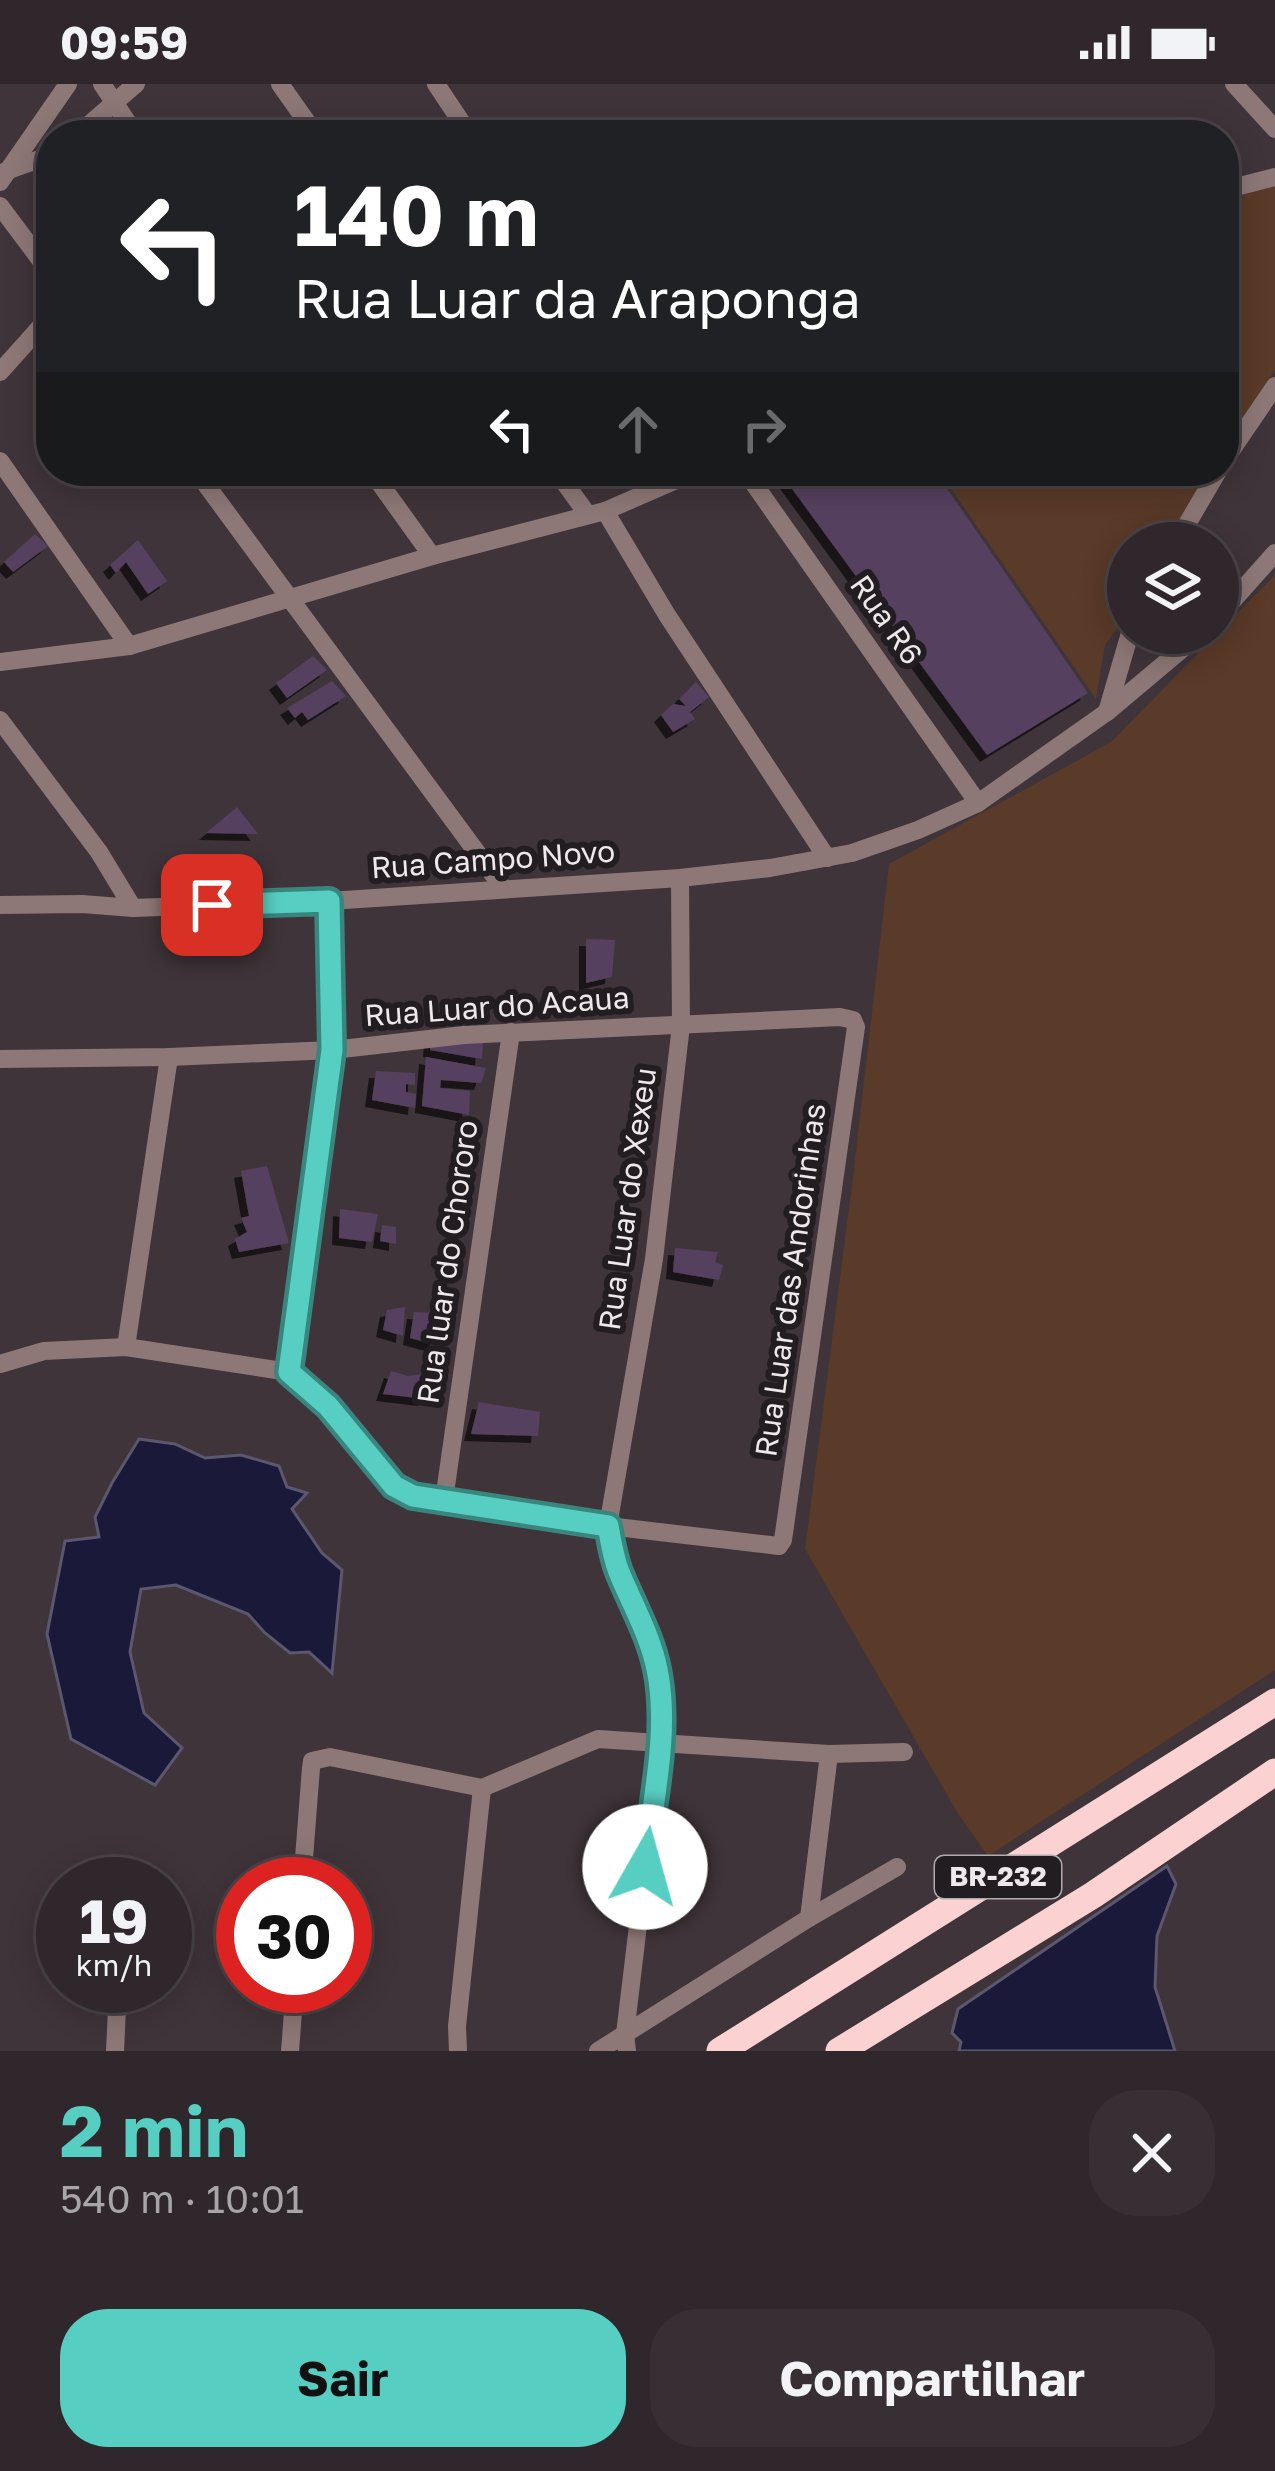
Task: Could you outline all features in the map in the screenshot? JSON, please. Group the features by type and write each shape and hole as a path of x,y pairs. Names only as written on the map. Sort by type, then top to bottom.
{"highway":[{"name":"BR-232","path":"720,2051 1275,1702"},
{"name":"BR-232","path":"839,2051 1093,1895 1275,1772"}],"street":[{"path":"43,120 68,84"},
{"path":"102,84 126,120"},
{"path":"94,120 136,84"},
{"path":"280,84 305,120"},
{"path":"436,84 460,120"},
{"path":"1234,84 1275,129"},
{"path":"3,176 36,129"},
{"path":"3,176 36,162"},
{"path":"1239,186 1275,177"},
{"path":"0,206 36,254"},
{"path":"0,372 36,332"},
{"path":"1239,439 1275,386"},
{"path":"0,460 129,646"},
{"path":"207,486 503,888"},
{"path":"382,486 433,556"},
{"path":"571,486 597,513 827,858"},
{"path":"0,662 129,646 597,513 661,486"},
{"name":"Rua R6","path":"756,486 978,802"},
{"path":"1188,522 1209,486"},
{"path":"1239,593 1275,553"},
{"path":"1107,712 1124,654"},
{"name":"Rua Campo Novo","path":"0,905 133,908 329,901 680,878 852,853 978,802 1107,712 1176,654"},
{"path":"0,720 99,852 133,908"},
{"name":"Rua Luar do Xexeu","path":"608,1526 654,1259 681,1025 680,878"},
{"path":"289,1372 332,1050 329,901"},
{"name":"Rua Luar do Acaua","path":"0,1059 332,1050 511,1032 853,1020"},
{"name":"Rua Luar das Andorinhas","path":"608,1526 778,1546 783,1540 852,1065 853,1020"},
{"name":"Rua luar do Chororo","path":"444,1500 511,1032"},
{"path":"126,1347 169,1057"},
{"path":"0,1364 44,1351 126,1347 289,1372 328,1406 394,1486 413,1496 608,1526 617,1566 657,1667 661,1704 626,2042"},
{"path":"304,1857 312,1761 330,1757 482,1788 598,1739 829,1754 904,1752"},
{"path":"809,1918 829,1754"},
{"path":"458,2051 482,1788"},
{"path":"598,2051 626,2042 809,1918 897,1867"},
{"path":"115,2051 117,2013"},
{"path":"290,2051 293,2013"}],"shaded area":[{"path":"1275,181 1275,370 1239,424 1239,192"},
{"path":"949,486 1200,486 1180,522 1107,522 1105,645 1096,699"},
{"path":"1275,575 1275,1670 988,1856 957,1812 805,1549 889,864 1111,742 1197,654 1239,654 1239,612"},
{"path":"139,1439 175,1444 205,1458 241,1455 279,1466 287,1487 307,1493 292,1509 322,1553 342,1570 332,1673 309,1652 290,1653 248,1614 176,1585 141,1589 130,1652 144,1713 182,1748 155,1785 71,1739 47,1634 65,1541 99,1537 95,1517"},
{"path":"1167,1866 1176,1884 1157,1936 1155,1987 1175,2051 959,2051 961,2042 952,2033 958,2009"}],"building":[{"path":"790,486 945,486 1088,693 987,755"},
{"path":"35,534 48,546 13,572 4,562"},
{"path":"138,540 167,581 148,594 126,562 116,573 110,565"},
{"path":"313,656 327,670 287,698 276,683"},
{"path":"332,681 346,696 308,720 302,712 295,718 287,708"},
{"path":"696,682 709,697 690,712 695,719 673,732 661,715 673,704 686,706 679,699"},
{"path":"237,807 258,834 206,833"},
{"path":"586,939 615,940 612,977 586,983"},
{"path":"431,1039 483,1042 482,1059 430,1050"},
{"path":"426,1057 486,1068 481,1083 441,1080 440,1088 470,1091 469,1115 422,1106"},
{"path":"376,1071 415,1073 415,1085 406,1084 406,1092 416,1094 415,1108 372,1100"},
{"path":"267,1166 289,1243 239,1252 235,1239 247,1232 241,1218 249,1216 241,1171"},
{"path":"340,1209 378,1214 372,1242 339,1238"},
{"path":"382,1225 396,1227 396,1244 380,1241"},
{"path":"675,1248 718,1252 715,1262 723,1265 719,1280 673,1272"},
{"path":"405,1307 403,1336 383,1330 387,1310"},
{"path":"414,1312 439,1313 436,1345 410,1338"},
{"path":"391,1371 408,1376 432,1373 425,1399 383,1394"},
{"path":"479,1402 540,1412 538,1436 471,1434"}],"route":[{"path":"212,905 329,901 332,1050 289,1372 328,1406 394,1486 413,1496 608,1526 617,1566 657,1667 660,1742 645,1867"}]}
